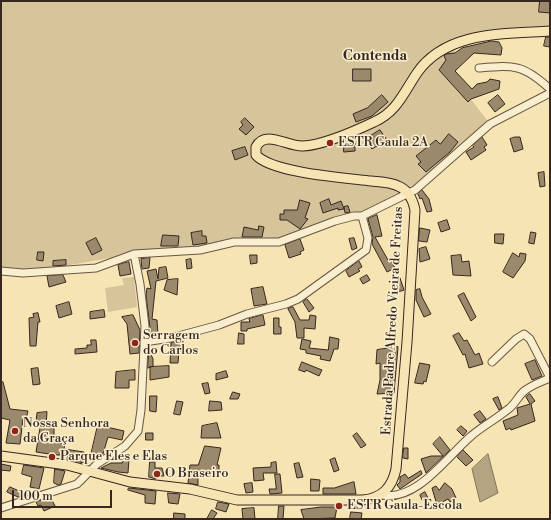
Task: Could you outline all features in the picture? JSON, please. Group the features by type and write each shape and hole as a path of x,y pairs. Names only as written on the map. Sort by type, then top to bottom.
{"main road":[{"name":"Estrada Padre Alfredo Vieira de Freitas","path":"382,495 392,485 394,478 400,423 407,342 415,210 413,201 399,186 392,184 311,173 270,164 256,155 256,147 261,141 271,139 294,146 309,145 326,141 376,122 398,105 425,62 436,54 456,44 478,36 550,31"},
{"path":"1,456 67,465 92,470 130,482 190,489 238,500 363,500 373,499 382,495"}],"street":[{"path":"479,68 507,66 527,70 550,89"},
{"path":"1,271 23,273 96,268 134,254 200,250 234,242 279,242 335,221 354,216 362,216 408,194 482,129 513,111 550,93"},
{"path":"144,342 171,338 219,325 247,314 286,304 298,299 366,250 368,238 362,216"},
{"path":"1,508 77,484 103,461 125,446 138,432 144,342 144,312 134,254"},
{"path":"382,495 391,496 399,494 429,478 471,436 507,411 524,392 533,385 550,378 530,339 524,334 516,339 492,362"}],"shaded area":[{"path":"1,1 550,1 550,31 457,44 450,72 490,124 408,194 288,240 134,254 23,273 1,270"},
{"path":"134,277 137,307 108,312 105,288 124,285 122,278"},
{"path":"488,454 498,493 480,502 472,469"}],"building":[{"path":"540,1 550,1 550,13 539,12"},
{"path":"546,37 550,37 550,47 544,46"},
{"path":"492,41 499,42 502,48 501,55 474,53 455,71 472,89 477,84 487,82 490,79 500,81 499,89 471,99 468,102 439,70 446,60 444,56 446,54 455,53 462,48"},
{"path":"353,69 371,69 371,81 353,81"},
{"path":"382,95 388,102 372,116 356,122 353,114 367,108"},
{"path":"498,95 505,104 495,112 488,103"},
{"path":"245,118 254,127 246,135 239,129 243,125 241,122"},
{"path":"380,130 387,140 372,149 366,139"},
{"path":"449,134 458,142 450,152 426,172 418,164 421,162 416,156 436,140 440,144"},
{"path":"482,137 487,145 484,147 486,150 471,160 466,152 474,147 473,146"},
{"path":"520,137 523,149 514,152 510,139"},
{"path":"344,143 355,143 355,151 344,152"},
{"path":"245,147 248,155 235,160 232,151"},
{"path":"544,172 545,186 540,187 538,173"},
{"path":"422,190 429,199 432,211 427,212 422,198 420,199 418,194"},
{"path":"329,199 331,205 341,201 344,209 338,210 338,208 323,213 320,203"},
{"path":"300,200 310,203 305,218 308,219 300,229 287,220 280,220 280,214 284,214 284,210 297,210"},
{"path":"348,206 350,212 345,213 344,207"},
{"path":"377,215 382,236 375,237 388,260 390,259 395,268 387,272 372,244 373,237 368,219"},
{"path":"447,220 450,229 441,232 438,223"},
{"path":"259,226 264,227 262,237 242,237 244,227 258,230"},
{"path":"420,228 430,230 427,242 419,241"},
{"path":"202,231 202,236 206,236 207,243 193,245 191,233"},
{"path":"531,232 536,233 534,244 529,243"},
{"path":"495,234 504,234 503,244 495,243"},
{"path":"163,235 179,236 178,246 161,246"},
{"path":"96,238 102,250 92,255 86,243"},
{"path":"354,238 357,248 352,250 349,239"},
{"path":"300,239 304,250 300,252 301,254 289,258 285,245"},
{"path":"426,247 430,259 420,262 419,249"},
{"path":"38,252 44,252 43,261 37,260"},
{"path":"513,253 519,257 520,253 526,254 525,261 513,278 503,272"},
{"path":"250,255 257,255 257,263 251,264"},
{"path":"461,255 462,262 469,261 471,276 453,275 451,256"},
{"path":"150,258 149,268 142,269 141,259"},
{"path":"191,259 192,268 187,269 186,260"},
{"path":"66,260 66,265 53,266 53,261"},
{"path":"359,261 362,267 358,269 360,271 349,277 346,271"},
{"path":"129,262 131,274 120,276 118,265"},
{"path":"166,267 168,278 156,281 152,319 157,320 158,335 151,336 146,295 147,288 151,289 147,271 156,269 158,279 159,268"},
{"path":"63,275 66,282 49,287 47,276"},
{"path":"367,275 370,280 363,284 360,279"},
{"path":"400,278 404,290 395,293 391,281"},
{"path":"178,279 177,295 164,290 167,280"},
{"path":"263,287 267,304 254,306 251,289"},
{"path":"420,289 422,297 431,314 424,317 416,300 416,290"},
{"path":"464,293 476,317 471,321 458,296"},
{"path":"307,299 314,308 309,312 303,302"},
{"path":"69,302 72,314 59,318 56,306"},
{"path":"293,307 300,320 309,320 310,315 316,316 315,329 304,328 304,338 297,338 295,322 288,309"},
{"path":"104,310 105,317 90,319 90,312"},
{"path":"38,313 40,322 38,322 36,346 30,346 29,318 34,317 33,314"},
{"name":"Serragem do Carlos","path":"133,315 140,330 139,353 130,354 127,324 122,317"},
{"path":"263,315 265,325 247,329 247,331 241,331 241,322 250,322 249,319"},
{"path":"274,318 279,318 281,334 274,334"},
{"path":"239,333 244,334 244,344 238,344"},
{"path":"459,333 464,341 467,340 475,355 479,353 483,364 469,368 465,354 463,355 453,336"},
{"path":"330,337 339,339 338,349 334,349 330,361 320,359 321,356 306,353 306,350 300,349 302,339 311,341 309,348 328,350"},
{"path":"91,340 96,340 97,352 75,354 75,349 87,348 87,345 91,345"},
{"path":"183,341 182,351 179,351 178,363 170,363 171,343"},
{"path":"398,347 394,393 377,394 380,380 380,363 376,364 377,350"},
{"path":"149,350 153,359 153,366 148,368"},
{"path":"535,360 542,376 532,380 525,364"},
{"path":"302,362 322,370 319,376 306,370 305,372 299,370"},
{"path":"420,363 430,365 426,382 424,381 423,384 415,383"},
{"path":"169,366 169,377 150,380 150,367"},
{"path":"38,368 40,384 33,385 31,369"},
{"path":"135,370 135,380 129,380 129,388 115,388 116,372"},
{"path":"226,371 228,377 216,380 216,374"},
{"name":"Nossa Senhora da Graça","path":"3,382 10,409 28,411 26,419 23,419 20,444 6,443 10,420 1,418 1,383"},
{"path":"208,383 210,393 205,394 202,384"},
{"path":"233,392 240,394 238,399 230,399"},
{"path":"530,394 535,401 531,404 535,421 511,430 510,428 506,430 503,421 518,415 517,408 530,404 526,397"},
{"path":"150,396 157,396 156,412 150,411"},
{"path":"498,397 502,408 499,410 493,399"},
{"path":"177,401 183,402 180,415 174,414"},
{"path":"210,401 221,402 222,410 209,411"},
{"path":"480,411 486,419 480,423 474,415"},
{"path":"47,412 46,427 54,426 54,442 65,444 64,449 84,452 83,455 86,456 84,463 67,459 68,455 36,452 41,422 36,422 37,413"},
{"path":"217,423 221,438 201,438 202,426"},
{"path":"98,425 124,431 122,440 108,437 103,454 99,457 91,455"},
{"path":"461,426 467,431 463,436 457,430"},
{"path":"146,433 153,433 153,440 146,440"},
{"path":"357,433 366,445 361,448 353,436"},
{"path":"440,437 450,450 426,473 421,459 431,456 443,456 433,444"},
{"path":"205,446 221,448 217,465 219,465 219,477 198,476 198,485 188,483 190,465 198,465"},
{"path":"404,448 408,448 408,459 403,458"},
{"path":"463,450 473,460 466,466 457,457"},
{"path":"122,458 129,459 128,473 101,468 111,463 122,463"},
{"path":"335,458 339,470 334,472 330,460"},
{"name":"O Braseiro","path":"150,462 155,462 155,468 162,468 164,476 156,476 156,479 149,477"},
{"path":"276,462 277,473 263,473 264,480 254,481 253,468 271,467 271,463"},
{"path":"299,463 303,477 297,478 294,464"},
{"path":"1,464 11,466 10,471 1,470"},
{"path":"24,465 44,468 39,489 30,487 32,477 22,474"},
{"path":"55,469 65,471 61,484 58,485 54,483"},
{"path":"421,471 422,474 400,489 397,485 400,482 400,477 405,474 408,478"},
{"path":"275,474 280,474 282,493 270,494 269,489 276,489"},
{"path":"311,479 320,480 319,491 311,491"},
{"path":"354,482 356,494 323,494 323,488 334,488"},
{"path":"252,483 253,492 246,493 244,484"},
{"path":"445,483 452,489 456,498 450,502 448,499 437,505 432,488 436,486 439,490"},
{"path":"10,487 26,494 18,497 7,492"},
{"path":"129,488 156,491 155,504 145,503 145,495 128,490"},
{"path":"425,492 428,498 422,500 420,495"},
{"path":"168,493 180,494 178,504 169,503"},
{"path":"51,498 55,506 44,511 41,505 38,506 36,502"},
{"path":"218,502 229,504 226,512 216,509"},
{"path":"279,506 284,506 283,519 278,519"},
{"path":"321,507 337,507 335,518 304,519 301,510"},
{"path":"254,508 255,519 243,519 242,509"},
{"path":"212,510 217,513 213,519 207,519"},
{"path":"351,512 362,513 361,519 350,519"},
{"path":"174,513 185,514 185,519 174,519"}],"place":[{"name":"ESTR Gaula 2A","path":"330,143"},
{"name":"Serragem do Carlos","path":"135,343"},
{"name":"Nossa Senhora da Graça","path":"15,431"},
{"name":"Parque Eles e Elas","path":"52,457"},
{"name":"O Braseiro","path":"157,474"},
{"name":"ESTR Gaula-Escola","path":"339,506"}],"district":[{"name":"Contenda","path":"375,57"}]}
